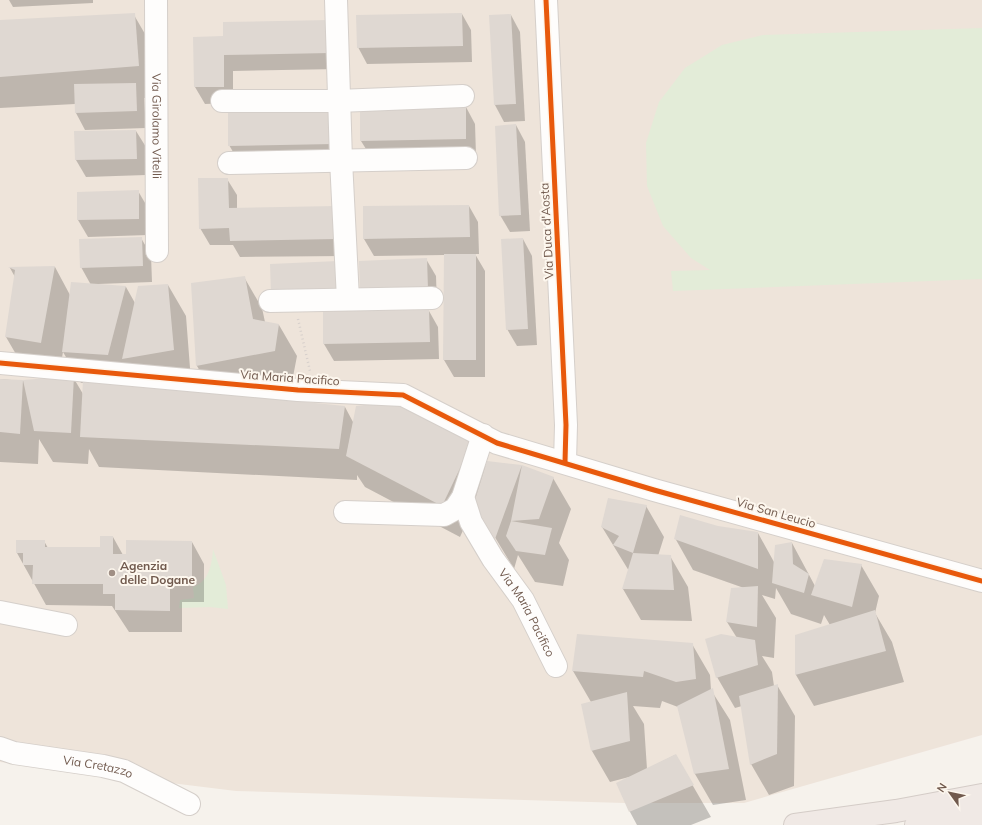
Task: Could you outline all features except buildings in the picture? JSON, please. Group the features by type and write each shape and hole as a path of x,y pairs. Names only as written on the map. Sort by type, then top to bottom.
{"highway":[{"path":"795,825 896,811 982,795"},
{"path":"916,825 982,815"}],"street":[{"name":"Via Girolamo Vitelli","path":"156,0 157,251"},
{"path":"336,0 338,101 348,299"},
{"name":"Via Duca d'Aosta","path":"546,0 566,425 565,462"},
{"path":"222,101 338,101 463,96"},
{"path":"229,163 466,158"},
{"path":"270,301 432,298"},
{"name":"Via Maria Pacifico","path":"0,363 314,391 403,395 497,443 565,462"},
{"path":"346,512 444,515 455,509 463,497 483,435"},
{"name":"Via San Leucio","path":"565,462 654,490 982,581"},
{"name":"Via Maria Pacifico","path":"463,497 471,522 493,559 522,600 556,666"},
{"path":"0,612 66,624"},
{"name":"Via Cretazzo","path":"0,748 14,753 103,766 124,771 189,804"}],"path":[{"path":"293,300 314,391"}],"shaded area":[{"path":"0,0 982,0 982,735 744,803 624,803 236,791 0,762"}],"green space":[{"path":"982,28 982,279 673,291 671,271 710,270 691,258 663,226 647,186 646,143 659,102 685,68 722,45 763,35"},
{"path":"213,549 226,585 228,609 210,607 179,608 180,600 194,598 193,587 203,581 209,572"}],"cycle path":[{"path":"546,0 566,425 565,462"},
{"path":"0,363 298,390 403,395 497,443 654,490 982,581"}],"place":[{"name":"Agenzia delle Dogane","path":"112,573"}]}
